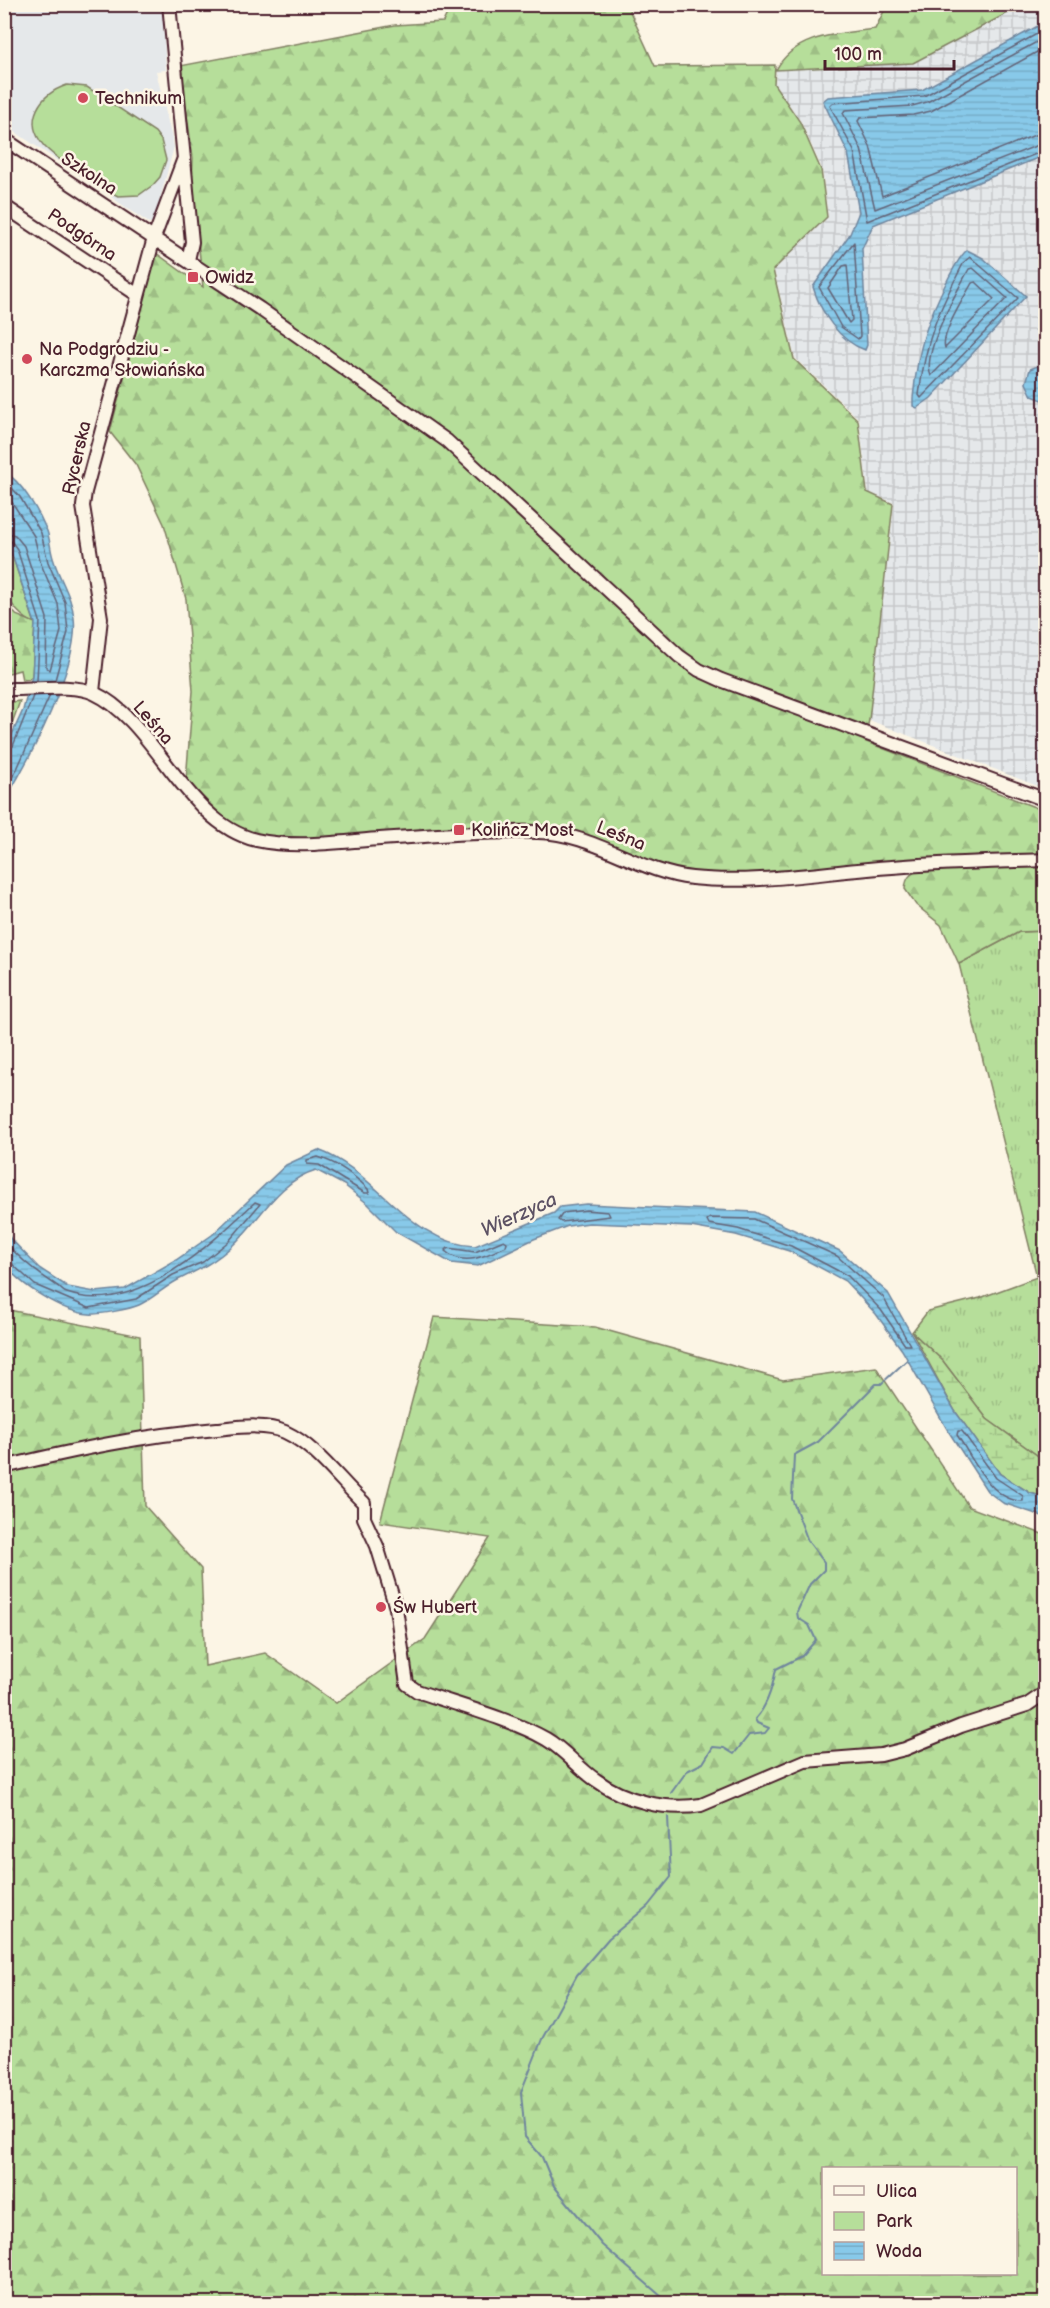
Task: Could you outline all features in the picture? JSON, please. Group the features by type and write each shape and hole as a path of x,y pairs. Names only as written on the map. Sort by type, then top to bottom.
{"street":[{"path":"169,4 192,242 188,260"},
{"name":"Szkolna","path":"4,140 188,260 447,441 679,656 699,670 751,692 1046,800"},
{"name":"Rycerska","path":"93,692 101,618 83,506 85,492 154,238 184,158"},
{"path":"166,205 188,203"},
{"name":"Podgórna","path":"4,206 138,295"},
{"path":"4,691 63,689 93,692"},
{"name":"Leśna","path":"93,692 130,721 207,810 236,832 260,841 325,844 508,833 558,834 594,844 665,872 691,878 721,879 892,867 1046,860"},
{"path":"4,1467 118,1440 166,1433 243,1427 285,1432 331,1468 364,1503 364,1518 377,1546 396,1608 407,1684 417,1691 546,1739 596,1780 614,1791 660,1805 687,1808 701,1805 805,1761 881,1755 905,1749 961,1726 1015,1710 1046,1692"}],"shaded area":[{"name":"Technikum","path":"4,5 162,5 166,70 156,71 174,147 154,221 149,223 5,125"},
{"path":"1023,5 1045,5 1045,789 869,720 894,503 868,492 859,419 795,358 774,270 828,217 822,169 801,122 775,84 776,70 913,63"}],"green space":[{"path":"452,4 627,5 655,66 775,65 774,84 800,122 821,170 827,217 773,270 794,359 858,420 867,492 893,504 869,720 864,741 1045,811 1045,856 765,873 702,874 666,868 579,834 297,839 255,835 235,828 186,781 193,691 186,599 164,524 136,465 110,432 156,253 203,287 192,182 193,158 180,66 395,25 443,22"},
{"path":"887,4 1023,5 913,63 776,70 794,49 806,43 833,35 875,29"},
{"path":"67,85 87,87 155,132 161,140 166,160 160,177 153,185 139,195 118,196 79,173 44,146 35,127 34,118 37,109 49,95"},
{"path":"4,543 11,552 35,624 24,617 10,600 5,581"},
{"path":"4,597 16,615 35,623 32,676 29,679 22,680 20,670 5,674"},
{"path":"20,701 5,743 5,703"},
{"path":"1045,864 1045,931 1019,932 959,964 941,925 916,905 905,889 909,876 921,869"},
{"path":"1045,931 1046,1427 1041,1435 1045,1440 1045,1461 987,1419 943,1361 912,1332 928,1311 980,1298 1037,1277 959,964 1019,932"},
{"path":"4,1309 140,1336 145,1506 201,1569 205,1666 265,1653 336,1703 425,1639 490,1538 380,1522 434,1317 595,1327 783,1380 876,1367 969,1507 1045,1535 1045,2303 5,2303"},
{"path":"912,1332 943,1361 987,1419 1045,1461 1045,1497 1030,1493 1000,1474 955,1411"}],"water":[{"path":"1045,22 1045,155 873,225 862,249 867,345 865,350 856,346 832,325 813,287 850,234 859,212 848,153 823,101 828,97 922,90"},
{"path":"967,250 983,258 1026,296 931,398 917,408 913,406 913,398 924,336 949,277"},
{"path":"1045,363 1046,401 1032,396 1026,383 1030,369"},
{"path":"5,472 24,490 44,523 52,555 71,602 74,638 69,661 51,712 5,800 5,750 23,710 32,676 35,623 11,552 5,543"},
{"path":"318,1150 358,1173 411,1220 430,1233 451,1242 475,1246 554,1213 560,1207 586,1204 755,1212 840,1251 888,1293 955,1411 1000,1474 1030,1493 1045,1497 1045,1517 1003,1503 987,1491 947,1429 902,1350 876,1314 845,1281 789,1251 736,1235 691,1227 589,1223 568,1226 534,1239 478,1266 451,1263 396,1232 368,1204 344,1185 316,1170 303,1175 280,1192 242,1236 219,1257 135,1307 100,1314 67,1309 42,1296 20,1280 5,1264 5,1227 10,1238 39,1268 68,1287 95,1292 125,1289 176,1260 212,1235 286,1165"}],"waterway":[{"path":"671,1793 687,1771 703,1763 713,1747 724,1748 734,1754 749,1735 765,1733 769,1728 757,1723 755,1719 766,1702 776,1669 802,1656 816,1640 809,1625 798,1618 797,1612 810,1584 824,1570 824,1562 808,1541 792,1499 794,1455 818,1442 876,1384 881,1384 907,1360"},
{"path":"668,1817 671,1877 648,1906 609,1938 577,1975 542,2039 521,2092 525,2137 542,2157 554,2186 602,2245 670,2304"}],"place":[{"name":"Technikum","path":"83,98"},
{"name":"Owidz","path":"193,277"},
{"name":"Na Podgrodziu - Karczma Słowiańska","path":"27,359"},
{"name":"Kolińcz Most","path":"459,830"},
{"name":"Św Hubert","path":"381,1607"}],"water label":[{"name":"Wierzyca","path":"519,1215"}]}
